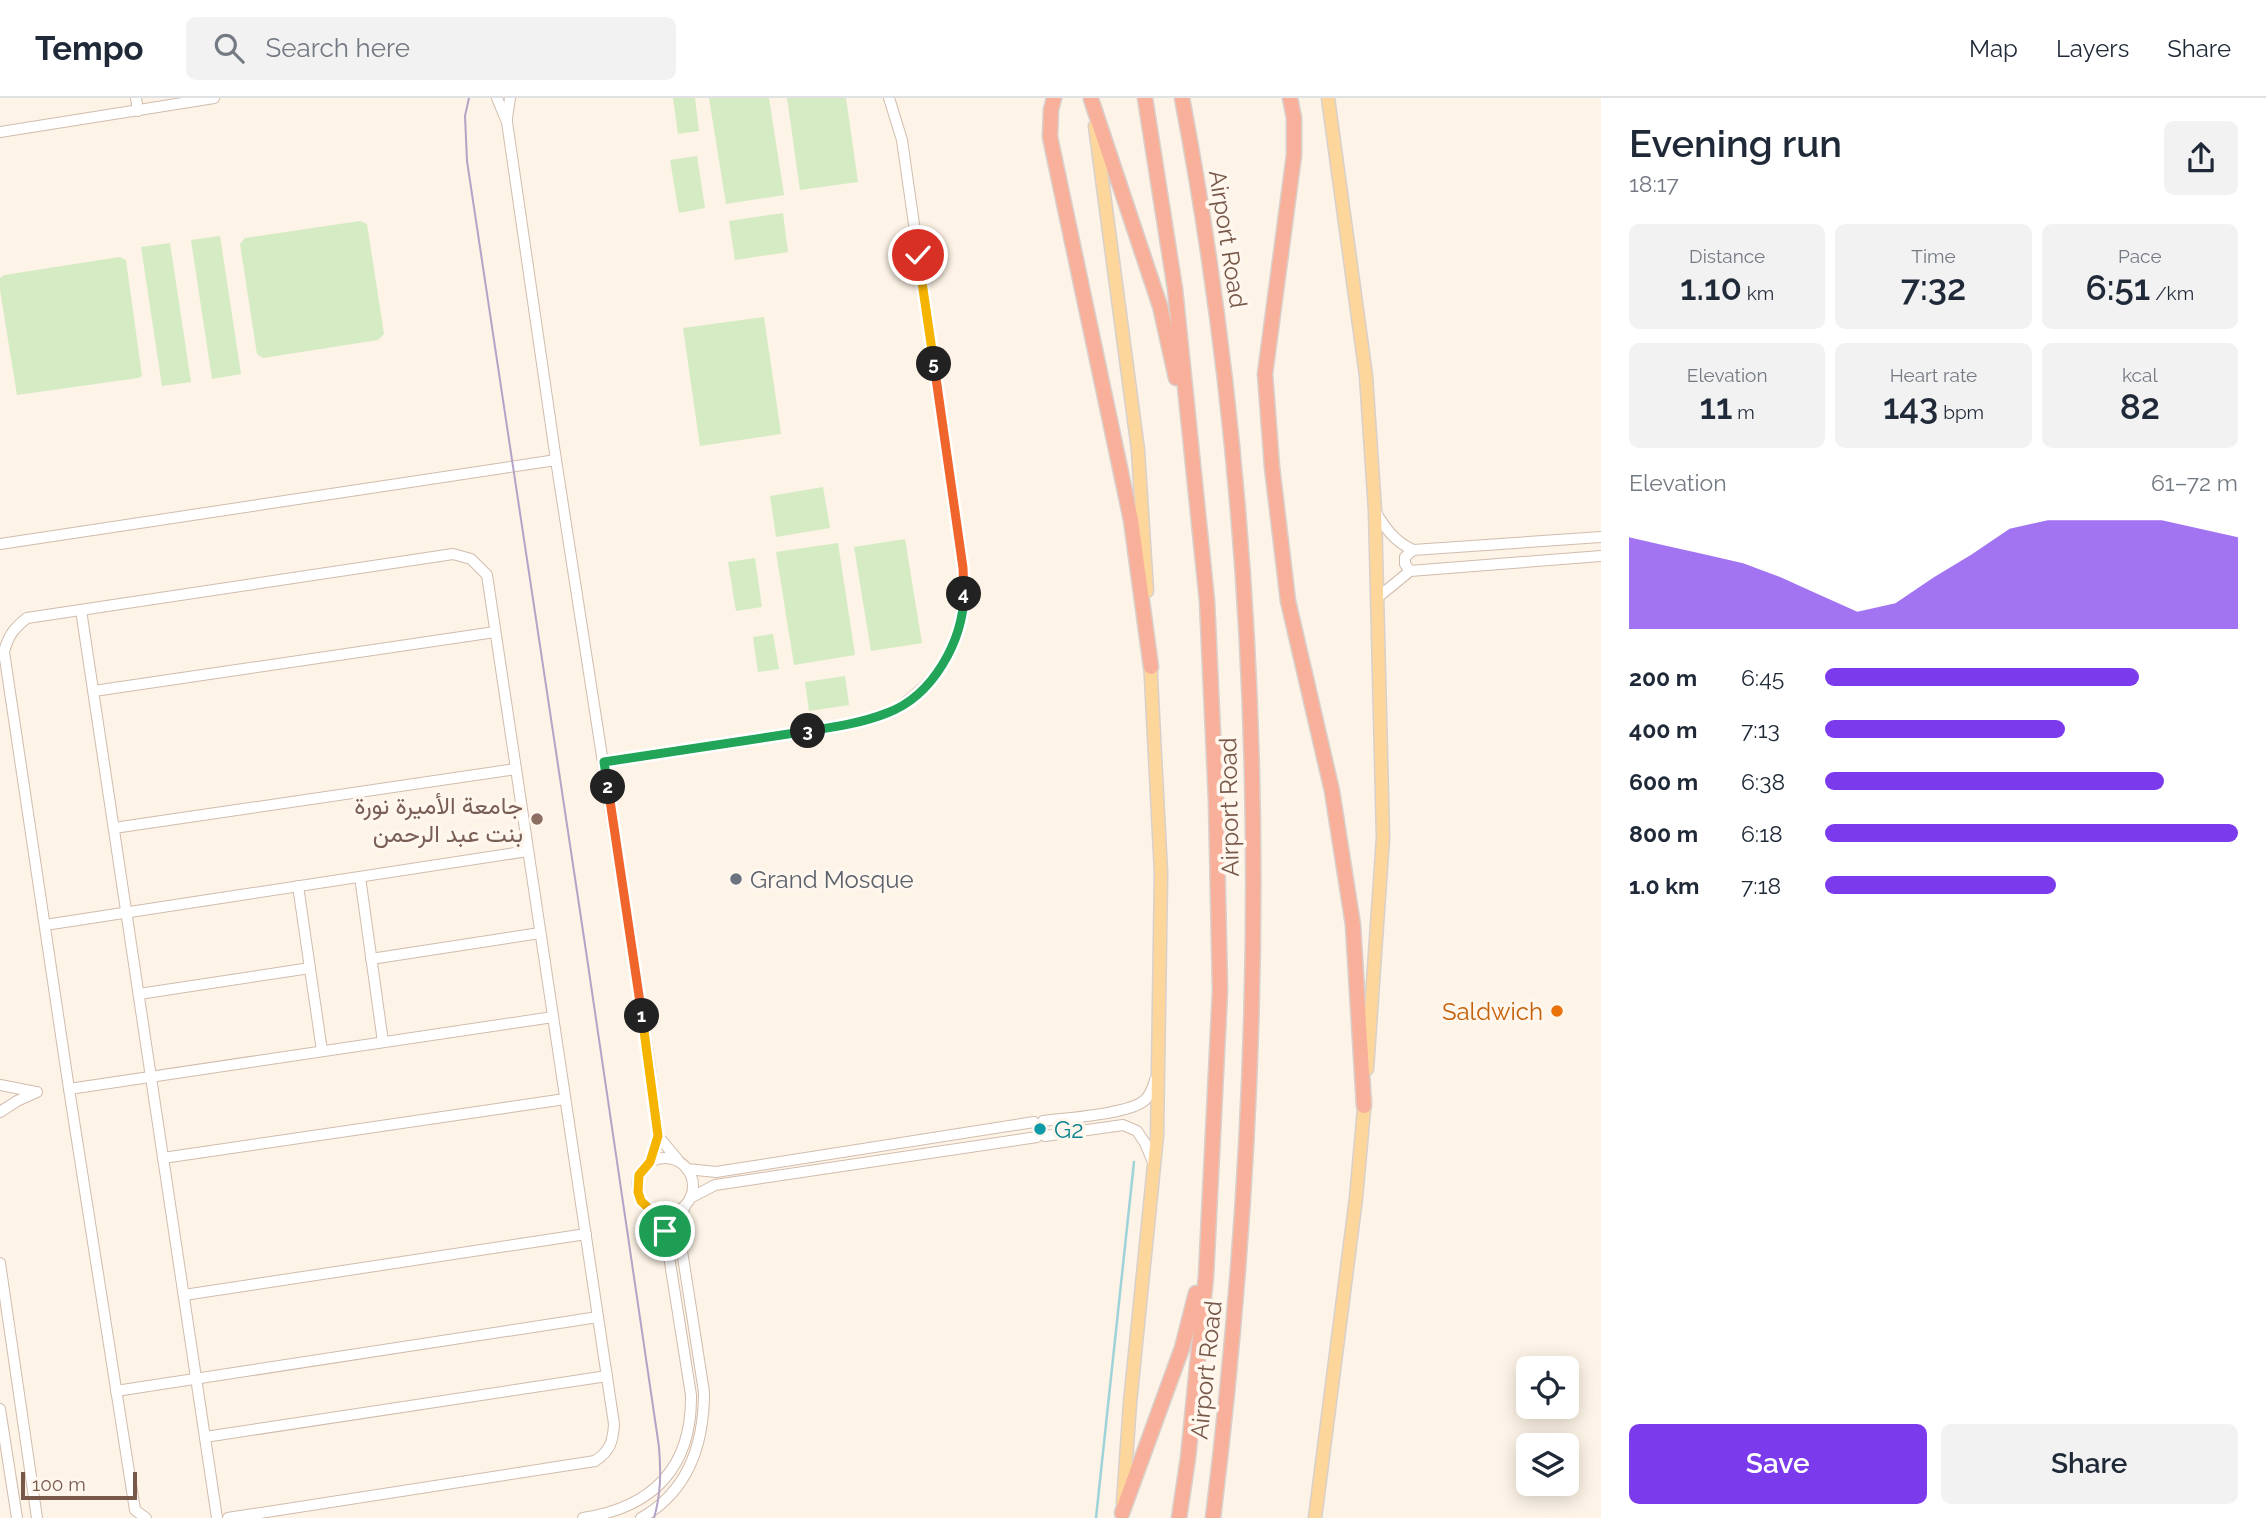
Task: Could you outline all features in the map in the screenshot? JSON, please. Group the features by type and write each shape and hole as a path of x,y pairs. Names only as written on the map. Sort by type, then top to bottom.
{"highway":[{"path":"1054,98 1050,137 1131,520 1151,667"},
{"path":"1091,98 1160,306 1191,447"},
{"name":"Airport Road","path":"1145,98 1175,289 1207,601 1217,827 1220,991 1206,1276 1179,1518"},
{"name":"Airport Road","path":"1182,98 1208,253 1231,431 1246,604 1252,779 1253,983 1248,1119 1237,1290 1213,1518"},
{"path":"1290,98 1294,118 1294,155 1265,374 1272,467 1288,601 1332,791 1351,912 1364,1106"},
{"path":"1121,1516 1182,1348 1194,1306 1208,1226"}],"main road":[{"path":"1091,98 1105,185 1138,450 1161,873 1157,1136 1121,1516"},
{"path":"1315,1518 1356,1198 1383,838 1375,510 1366,376 1328,98"}],"street":[{"path":"136,98 138,111"},
{"path":"0,132 138,111 189,99 214,98"},
{"path":"497,98 507,122 556,460 649,1059 658,1136 650,1162"},
{"path":"507,122 510,98"},
{"path":"604,762 812,731 889,713 909,700 938,674 956,641 962,619 963,568 902,141 889,98"},
{"path":"0,544 556,460"},
{"path":"1375,510 1390,535 1413,550 1601,537"},
{"path":"1409,571 1405,558 1413,550"},
{"path":"146,1518 135,1510 116,1391 5,652 7,641 13,628 27,618 453,554 471,558 486,575 607,1376 614,1424 613,1441 607,1452 594,1461 228,1518"},
{"path":"1377,598 1409,571 1601,556"},
{"path":"82,610 217,1518"},
{"path":"94,691 495,632"},
{"path":"114,828 516,769"},
{"path":"45,925 528,851"},
{"path":"360,877 383,1042"},
{"path":"298,886 322,1051"},
{"path":"371,959 540,933"},
{"path":"139,994 310,968"},
{"path":"69,1089 553,1017"},
{"path":"583,1518 616,1511 638,1502 656,1489 676,1464 688,1435 692,1415 665,1231 659,1218 641,1201 637,1184 643,1167 666,1157 684,1166 716,1172 1132,1108 1145,1100 1152,1090 1158,1066"},
{"path":"0,1085 37,1092 0,1112"},
{"path":"163,1158 565,1099"},
{"path":"1057,1119 1055,1128 1059,1134"},
{"path":"652,1212 670,1213 715,1185 1123,1125 1137,1131 1154,1164"},
{"path":"641,1518 666,1499 680,1484 689,1468 701,1436 704,1392 678,1225 693,1183 684,1166 658,1136"},
{"path":"184,1295 586,1234"},
{"path":"0,1263 37,1518"},
{"path":"116,1391 598,1317"},
{"path":"205,1437 607,1376"},
{"path":"0,1409 17,1518"}],"green space":[{"path":"673,98 695,98 699,131 678,134"},
{"path":"709,98 769,98 784,195 726,204"},
{"path":"787,98 846,98 858,182 800,190"},
{"path":"697,156 705,208 679,213 670,160"},
{"path":"783,213 788,252 735,260 729,221"},
{"path":"360,221 367,224 384,334 378,340 263,358 257,354 240,244 245,238"},
{"path":"220,236 241,374 212,379 191,240"},
{"path":"170,243 191,382 162,386 141,247"},
{"path":"120,257 126,260 142,376 17,395 0,278 4,275"},
{"path":"764,317 781,434 700,446 683,328"},
{"path":"823,487 830,528 776,537 770,496"},
{"path":"905,539 922,643 871,651 854,547"},
{"path":"838,543 855,655 794,665 776,552"},
{"path":"755,558 762,607 736,611 728,562"},
{"path":"773,634 779,669 758,672 753,637"},
{"path":"845,676 849,705 809,711 805,682"}],"waterway":[{"path":"1096,1518 1134,1162"}],"tram line":[{"path":"469,98 465,116 467,161 659,1447 660,1483 654,1518"}],"place":[{"name":"جامعة الأميرة نورة بنت عبد الرحمن","path":"537,819"},
{"name":"Grand Mosque","path":"736,879"},
{"name":"Saldwich","path":"1557,1011"},
{"name":"G2","path":"1040,1129"}],"route":[{"path":"665,1231 659,1218 641,1201 638,1192 639,1175 643,1167 650,1162 658,1136 604,762 857,722 889,713 909,700 938,674 956,641 962,619 963,568 918,255"}]}
